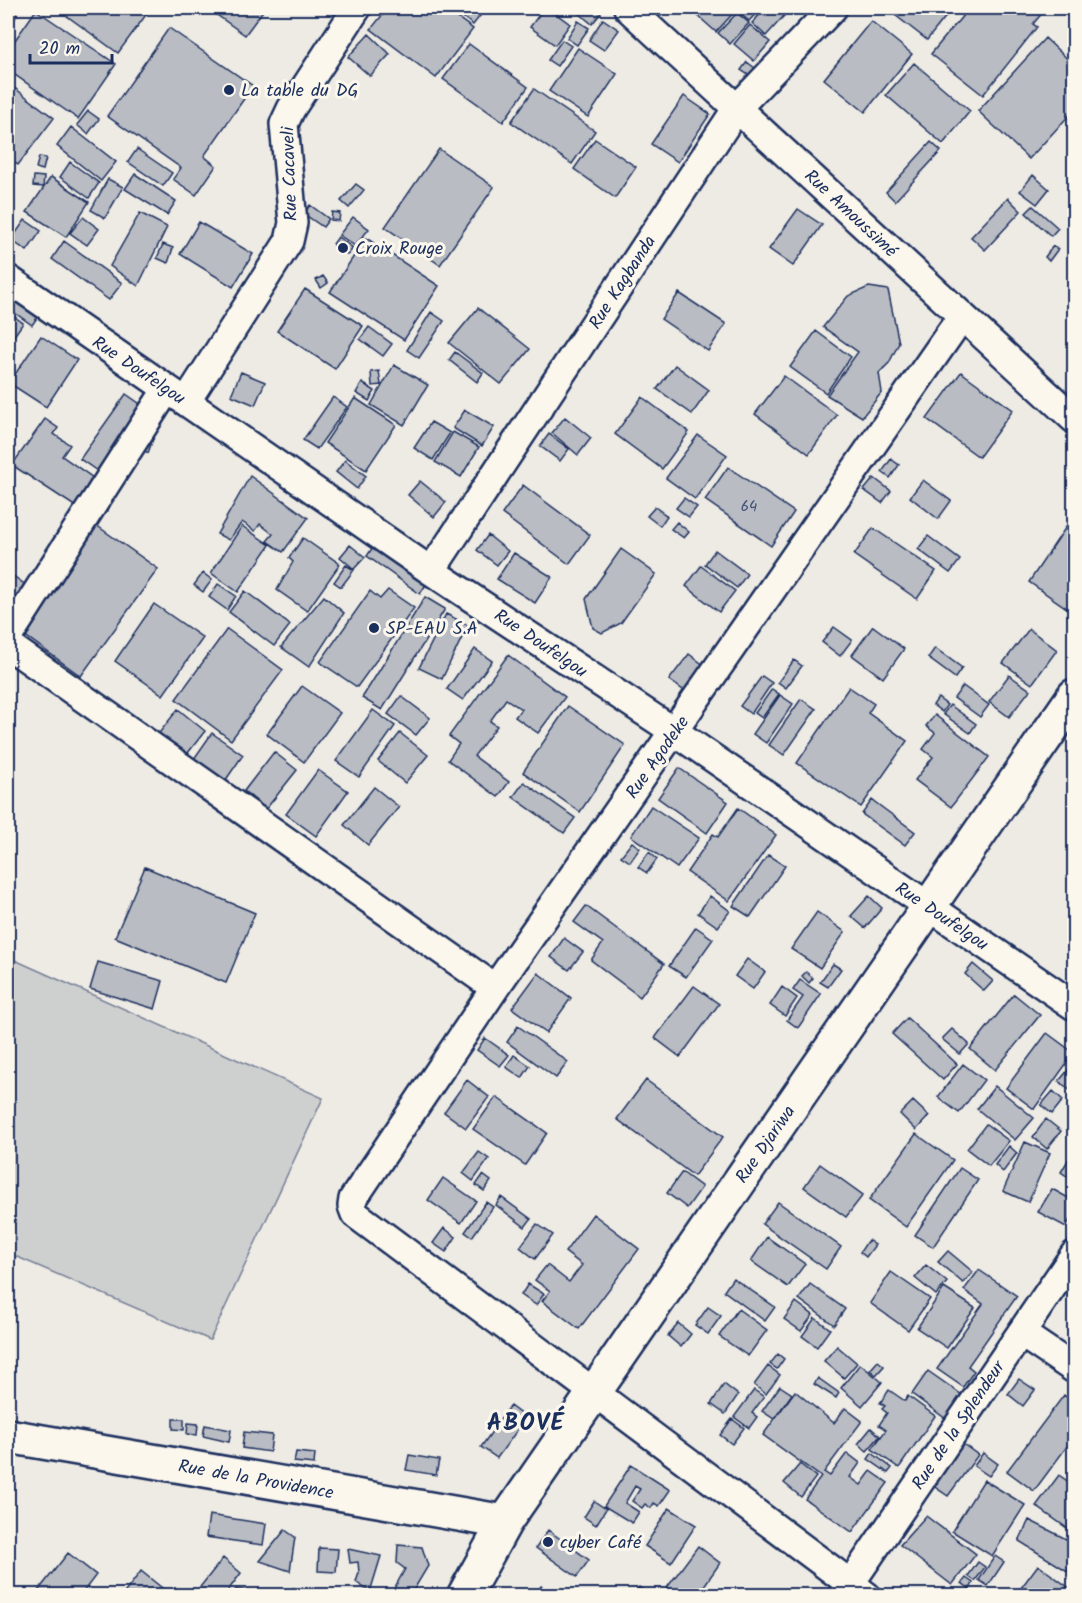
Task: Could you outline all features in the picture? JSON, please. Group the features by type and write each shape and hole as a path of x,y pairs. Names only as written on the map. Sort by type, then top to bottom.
{"street":[{"name":"Rue Cacaveli","path":"8,637 176,395 289,241 293,223 284,124 291,109 357,8"},
{"name":"Rue Amoussimé","path":"628,8 1074,419"},
{"name":"Rue Kagbanda","path":"431,571 737,108 832,8"},
{"name":"Rue Doufelgou","path":"8,279 431,571 675,732 1074,1006"},
{"name":"Rue Agodeke","path":"594,1392 355,1214 352,1206 353,1199 495,988 963,316"},
{"path":"8,645 495,988"},
{"name":"Rue Djariwa","path":"464,1596 505,1522 1074,696"},
{"name":"Rue de la Splendeur","path":"853,1592 1074,1255"},
{"path":"1021,1333 1074,1369"},
{"path":"594,1392 853,1592"},
{"name":"Rue de la Providence","path":"8,1436 505,1522"}],"shaded area":[{"path":"8,957 323,1098 210,1340 8,1253"}],"building":[{"path":"56,8 151,8 118,53"},
{"path":"207,8 265,8 245,35"},
{"path":"388,8 444,8 473,29 436,78 371,29"},
{"path":"451,8 477,8 483,12 473,25"},
{"path":"544,8 548,8 570,24 555,45 530,27"},
{"path":"595,8 601,13 592,24 575,10"},
{"path":"705,8 760,9 749,21 736,10 716,32 698,16"},
{"path":"766,8 791,8 766,36 752,23"},
{"path":"886,8 945,8 942,11 947,15 927,40"},
{"path":"969,8 1038,8 1043,12 1033,24 1037,27 983,95 931,54"},
{"path":"8,9 17,15 8,29"},
{"path":"36,10 116,64 78,119 8,70 8,50"},
{"path":"737,13 749,23 730,44 718,33"},
{"path":"603,19 619,30 604,50 589,40"},
{"path":"578,21 589,28 577,45 567,38"},
{"path":"871,21 912,54 865,112 824,79"},
{"path":"750,25 770,42 754,61 734,44"},
{"path":"169,28 253,86 204,156 216,166 196,195 173,179 181,168 107,116"},
{"path":"369,34 390,54 370,76 348,57"},
{"path":"1045,38 1074,65 1074,110 1029,159 978,111"},
{"path":"562,40 571,46 557,66 548,60"},
{"path":"469,44 528,87 503,122 443,79"},
{"path":"578,48 617,74 588,117 549,91"},
{"path":"747,62 759,71 753,78 741,70"},
{"path":"914,63 970,111 943,144 886,95"},
{"path":"8,83 54,118 18,165 8,157"},
{"path":"534,89 595,131 572,164 511,122"},
{"path":"684,96 710,114 678,162 651,144"},
{"path":"88,111 99,119 88,134 77,125"},
{"path":"71,127 116,162 101,181 57,146"},
{"path":"595,139 636,167 615,198 574,169"},
{"path":"931,142 941,151 895,201 886,192"},
{"path":"137,149 172,173 163,186 128,162"},
{"path":"439,149 494,187 440,265 385,227"},
{"path":"39,157 46,158 43,170 36,168"},
{"path":"70,162 99,183 89,198 60,177"},
{"path":"135,174 176,201 167,215 125,189"},
{"path":"1033,175 1049,189 1037,204 1020,191"},
{"path":"34,176 44,177 43,187 33,186"},
{"path":"51,177 89,202 66,237 27,212"},
{"path":"108,179 123,187 105,218 91,210"},
{"path":"356,184 364,190 349,208 341,201"},
{"path":"1008,198 1021,211 985,250 971,237"},
{"path":"310,205 329,219 323,227 304,214"},
{"path":"1033,206 1058,228 1051,236 1026,213"},
{"path":"798,209 822,225 793,266 769,249"},
{"path":"332,212 340,213 339,221 331,220"},
{"path":"140,213 167,227 138,286 110,266"},
{"path":"83,217 99,229 87,245 70,233"},
{"path":"353,217 369,229 355,246 339,235"},
{"path":"25,220 41,231 27,251 11,240"},
{"path":"199,222 253,254 233,287 180,254"},
{"path":"338,237 353,248 348,255 333,244"},
{"path":"366,238 439,286 404,340 330,292"},
{"path":"64,241 122,283 109,300 52,259"},
{"path":"163,244 173,248 168,263 157,258"},
{"path":"1053,246 1058,249 1049,261 1045,257"},
{"path":"323,276 328,283 321,288 316,280"},
{"path":"869,287 888,290 899,343 889,363 879,373 882,392 862,417 827,395 858,352 823,327 848,296"},
{"path":"305,289 363,326 335,369 277,331"},
{"path":"679,293 726,324 708,351 661,319"},
{"path":"15,298 39,315 32,325 8,308"},
{"path":"478,308 530,349 501,384 449,343"},
{"path":"431,312 444,321 419,358 407,350"},
{"path":"11,314 23,323 9,343 8,320"},
{"path":"369,327 392,344 383,356 360,339"},
{"path":"816,331 851,357 826,393 790,367"},
{"path":"41,336 77,360 46,407 9,383"},
{"path":"455,352 483,373 477,382 449,360"},
{"path":"394,365 428,385 404,425 371,405"},
{"path":"675,365 709,390 692,414 657,389"},
{"path":"379,371 381,385 372,386 371,372"},
{"path":"241,372 265,382 255,405 231,395"},
{"path":"961,372 1013,410 979,457 927,419"},
{"path":"784,376 837,415 809,454 755,414"},
{"path":"362,383 375,391 369,401 356,393"},
{"path":"126,394 146,408 100,473 80,459"},
{"path":"333,397 347,407 317,449 303,440"},
{"path":"642,397 689,432 662,469 615,434"},
{"path":"355,398 396,425 366,470 325,443"},
{"path":"465,410 494,427 482,446 453,428"},
{"path":"565,417 591,438 578,455 552,433"},
{"path":"45,419 58,428 54,434 70,445 62,456 96,480 76,507 12,465"},
{"path":"431,422 450,433 433,460 414,448"},
{"path":"453,432 479,447 461,477 435,462"},
{"path":"144,433 154,436 148,453 139,447"},
{"path":"549,434 569,449 560,461 540,446"},
{"path":"698,435 727,455 695,499 666,478"},
{"path":"891,459 899,465 890,478 882,472"},
{"path":"345,460 366,476 357,489 336,472"},
{"path":"728,467 794,512 771,546 705,500"},
{"path":"250,476 308,518 283,552 267,541 273,534 260,524 255,531 242,522 229,540 217,534"},
{"path":"874,478 891,491 882,503 864,490"},
{"path":"923,480 951,501 938,519 910,497"},
{"path":"420,481 446,502 434,517 408,495"},
{"path":"523,485 590,535 569,564 502,514"},
{"path":"684,498 697,507 689,517 676,508"},
{"path":"655,507 667,516 660,526 647,516"},
{"path":"1074,515 1074,613 1029,582"},
{"path":"677,522 689,532 684,538 671,529"},
{"path":"96,525 158,569 81,676 20,632"},
{"path":"242,526 270,545 238,592 211,573"},
{"path":"873,528 936,571 917,599 854,555"},
{"path":"488,535 508,551 497,565 477,550"},
{"path":"928,536 960,560 950,573 918,549"},
{"path":"303,538 340,564 307,611 277,590 293,562 289,558"},
{"path":"379,538 432,575 420,594 367,556"},
{"path":"350,545 365,557 354,569 340,557"},
{"path":"621,549 656,574 621,623 602,633 593,628 586,599"},
{"path":"715,550 747,574 737,588 705,564"},
{"path":"514,553 552,577 535,603 497,579"},
{"path":"346,565 354,570 341,587 334,582"},
{"path":"701,566 735,591 719,612 686,586"},
{"path":"8,572 31,589 8,621"},
{"path":"203,573 212,580 203,592 194,585"},
{"path":"218,584 236,596 227,610 209,597"},
{"path":"388,590 414,608 357,687 320,662 370,591 380,599"},
{"path":"245,591 290,625 274,646 229,612"},
{"path":"324,596 344,613 309,667 281,647"},
{"path":"425,597 445,609 382,710 362,698"},
{"path":"154,604 203,638 163,695 115,661"},
{"path":"446,614 468,625 442,679 419,668"},
{"path":"873,626 904,649 883,678 852,655"},
{"path":"834,627 852,640 840,656 822,642"},
{"path":"227,629 283,670 231,740 176,699"},
{"path":"1029,629 1057,650 1032,684 1003,663"},
{"path":"935,648 962,668 955,678 928,658"},
{"path":"475,649 492,661 463,700 447,689"},
{"path":"689,654 705,666 686,692 669,680"},
{"path":"508,655 565,697 538,733 515,717 521,709 506,699 490,721 497,726 474,756 509,782 498,797 448,760 459,744 449,736"},
{"path":"794,660 802,666 786,688 778,682"},
{"path":"1009,675 1030,690 1009,717 989,702"},
{"path":"762,676 772,683 751,714 740,706"},
{"path":"302,686 340,713 304,762 267,734"},
{"path":"963,686 989,705 980,717 954,698"},
{"path":"849,687 874,704 868,713 907,741 861,807 797,763"},
{"path":"772,689 779,694 762,718 755,713"},
{"path":"780,695 793,704 766,743 753,734"},
{"path":"401,696 430,718 416,735 388,714"},
{"path":"938,698 947,705 942,712 933,705"},
{"path":"801,699 816,709 784,755 769,745"},
{"path":"950,705 976,724 970,733 943,714"},
{"path":"568,706 625,745 580,812 523,772"},
{"path":"178,709 205,731 184,758 156,737"},
{"path":"373,710 395,726 359,777 336,761"},
{"path":"935,715 989,757 951,807 915,780 933,757 923,749 935,733 926,726"},
{"path":"212,733 243,755 223,784 191,763"},
{"path":"400,733 428,755 405,783 378,761"},
{"path":"274,752 297,770 266,809 244,791"},
{"path":"679,768 728,802 707,833 658,798"},
{"path":"318,770 348,791 316,836 286,814"},
{"path":"524,782 575,818 564,833 513,797"},
{"path":"374,787 399,807 368,845 344,825"},
{"path":"872,800 915,832 905,845 862,814"},
{"path":"651,806 699,838 677,868 631,836"},
{"path":"738,808 776,835 729,901 687,872 713,834 718,837"},
{"path":"632,842 640,848 630,862 621,856"},
{"path":"649,852 657,859 647,873 638,867"},
{"path":"768,855 785,866 750,917 733,906"},
{"path":"145,867 255,913 226,983 115,937"},
{"path":"710,896 730,911 718,927 698,913"},
{"path":"869,896 882,908 865,928 851,916"},
{"path":"586,906 664,964 640,997 591,960 603,943 574,922"},
{"path":"817,912 845,932 820,968 791,949"},
{"path":"696,927 713,939 686,977 669,966"},
{"path":"564,938 583,952 569,970 551,957"},
{"path":"747,959 765,972 753,989 735,976"},
{"path":"98,962 163,981 155,1009 90,989"},
{"path":"833,964 841,969 828,987 820,982"},
{"path":"973,964 993,981 984,991 965,974"},
{"path":"806,972 813,978 809,983 802,976"},
{"path":"538,973 571,998 546,1033 512,1008"},
{"path":"800,980 821,994 798,1028 787,1020 803,997 793,990"},
{"path":"694,986 719,1004 680,1057 655,1038"},
{"path":"782,987 797,998 785,1016 770,1005"},
{"path":"1014,994 1040,1015 995,1070 970,1049"},
{"path":"907,1018 957,1064 943,1080 892,1034"},
{"path":"518,1026 568,1062 556,1078 507,1042"},
{"path":"952,1029 969,1044 960,1054 942,1039"},
{"path":"1047,1033 1074,1053 1034,1109 1006,1088"},
{"path":"485,1038 509,1055 500,1066 477,1050"},
{"path":"514,1055 530,1066 522,1078 506,1067"},
{"path":"1074,1063 1074,1090 1072,1092 1059,1081"},
{"path":"963,1064 984,1080 959,1113 938,1097"},
{"path":"467,1080 489,1097 466,1128 444,1112"},
{"path":"646,1080 723,1137 694,1176 617,1119"},
{"path":"995,1086 1034,1118 1015,1140 977,1109"},
{"path":"1053,1091 1063,1100 1052,1114 1041,1105"},
{"path":"496,1097 547,1133 525,1165 473,1129"},
{"path":"913,1101 929,1116 916,1130 900,1114"},
{"path":"1046,1119 1061,1131 1047,1149 1033,1137"},
{"path":"986,1124 1009,1141 989,1166 967,1149"},
{"path":"916,1134 953,1160 906,1227 869,1200"},
{"path":"1025,1142 1050,1153 1028,1202 1003,1191"},
{"path":"1009,1146 1017,1153 1003,1172 995,1165"},
{"path":"1074,1150 1074,1181 1061,1172"},
{"path":"479,1152 489,1159 473,1181 463,1173"},
{"path":"820,1164 863,1195 846,1217 804,1187"},
{"path":"960,1168 978,1180 933,1247 915,1235"},
{"path":"682,1172 702,1187 687,1208 667,1193"},
{"path":"483,1175 491,1181 484,1191 476,1185"},
{"path":"443,1178 476,1201 461,1223 428,1200"},
{"path":"1052,1189 1074,1201 1074,1212 1066,1227 1038,1212"},
{"path":"501,1197 531,1219 525,1227 496,1205"},
{"path":"486,1202 493,1207 472,1237 465,1232"},
{"path":"778,1202 841,1247 826,1269 762,1224"},
{"path":"593,1214 639,1249 579,1329 542,1301 550,1291 535,1280 547,1265 569,1282 582,1265 565,1252"},
{"path":"537,1224 553,1235 535,1259 520,1247"},
{"path":"444,1228 456,1237 446,1252 433,1243"},
{"path":"767,1237 805,1264 788,1287 751,1261"},
{"path":"868,1240 875,1245 866,1257 860,1252"},
{"path":"948,1251 973,1272 963,1283 938,1262"},
{"path":"926,1265 947,1282 936,1295 915,1278"},
{"path":"979,1270 1017,1296 968,1366 974,1371 963,1387 937,1369 983,1304 964,1290"},
{"path":"891,1272 930,1299 908,1330 870,1303"},
{"path":"733,1278 775,1307 765,1321 724,1291"},
{"path":"528,1284 544,1294 536,1305 521,1295"},
{"path":"810,1284 845,1309 834,1325 799,1299"},
{"path":"944,1288 975,1308 947,1348 917,1328"},
{"path":"796,1302 813,1315 801,1331 784,1319"},
{"path":"708,1307 721,1316 708,1334 695,1325"},
{"path":"738,1309 767,1330 748,1356 719,1336"},
{"path":"815,1318 830,1329 817,1347 802,1336"},
{"path":"678,1323 691,1334 681,1347 668,1336"},
{"path":"837,1346 857,1363 844,1378 824,1361"},
{"path":"778,1354 784,1359 777,1369 770,1364"},
{"path":"878,1361 884,1366 876,1375 870,1370"},
{"path":"860,1364 882,1382 862,1406 841,1388"},
{"path":"768,1366 780,1375 766,1394 754,1385"},
{"path":"928,1371 962,1395 946,1419 912,1394"},
{"path":"818,1378 839,1393 836,1398 814,1384"},
{"path":"1019,1379 1035,1390 1023,1406 1008,1394"},
{"path":"724,1384 738,1395 725,1414 711,1404"},
{"path":"780,1386 792,1394 774,1419 762,1411"},
{"path":"754,1390 764,1397 752,1413 757,1417 749,1428 734,1417"},
{"path":"889,1390 905,1401 908,1396 935,1416 899,1468 872,1449 886,1430 879,1425 887,1413 882,1409 885,1406 880,1403"},
{"path":"795,1391 834,1423 845,1408 862,1421 824,1472 830,1476 847,1453 860,1463 850,1477 861,1485 871,1471 888,1483 852,1532 805,1499 821,1477 763,1435"},
{"path":"1064,1395 1074,1403 1074,1437 1034,1491 1007,1471"},
{"path":"510,1406 526,1418 497,1458 481,1447"},
{"path":"173,1419 184,1419 184,1430 173,1429"},
{"path":"732,1419 744,1428 732,1444 720,1435"},
{"path":"188,1423 198,1424 197,1435 187,1434"},
{"path":"205,1425 231,1430 229,1442 203,1436"},
{"path":"871,1428 880,1436 867,1451 858,1444"},
{"path":"244,1432 272,1435 270,1452 242,1448"},
{"path":"963,1444 978,1455 948,1496 932,1485"},
{"path":"296,1452 315,1454 314,1464 294,1462"},
{"path":"872,1453 892,1468 888,1473 868,1459"},
{"path":"983,1453 998,1464 989,1476 974,1466"},
{"path":"409,1455 439,1460 436,1475 406,1470"},
{"path":"800,1464 816,1477 801,1497 784,1483"},
{"path":"631,1465 670,1490 659,1506 654,1503 651,1508 645,1504 642,1508 632,1501 640,1489 635,1486 625,1503 639,1512 632,1523 604,1506"},
{"path":"1059,1475 1074,1486 1074,1533 1036,1506"},
{"path":"984,1480 1025,1505 992,1556 952,1531"},
{"path":"594,1501 606,1509 596,1525 584,1517"},
{"path":"669,1508 696,1525 671,1563 645,1546"},
{"path":"209,1515 266,1524 263,1545 206,1537"},
{"path":"926,1516 976,1554 952,1585 900,1545"},
{"path":"1029,1520 1074,1543 1074,1566 1069,1572 1019,1541"},
{"path":"285,1530 295,1537 290,1571 260,1561"},
{"path":"548,1530 589,1560 577,1577 536,1548"},
{"path":"398,1545 422,1547 428,1566 410,1596 390,1596 405,1569 397,1563"},
{"path":"698,1546 720,1563 697,1596 675,1596 666,1589"},
{"path":"319,1548 338,1549 336,1572 318,1571"},
{"path":"348,1549 381,1556 370,1592 356,1582 359,1573 358,1562 350,1563"},
{"path":"68,1553 96,1575 80,1596 44,1596 38,1591"},
{"path":"995,1556 1004,1562 988,1586 979,1580"},
{"path":"223,1558 241,1573 224,1596 193,1596"},
{"path":"978,1562 985,1567 975,1581 968,1576"},
{"path":"1038,1565 1068,1587 1061,1596 1015,1596"},
{"path":"141,1571 172,1596 122,1596"},
{"path":"966,1578 973,1583 970,1589 962,1583"},
{"path":"541,1586 557,1596 535,1596"},
{"path":"639,1587 651,1596 633,1596"},
{"path":"293,1588 318,1593 317,1596 291,1596"},
{"path":"236,1589 270,1594 270,1596 231,1596"}],"place":[{"name":"La table du DG","path":"229,90"},
{"name":"Croix Rouge","path":"343,248"},
{"name":"SP-EAU S.A","path":"374,628"},
{"name":"cyber Café","path":"548,1542"}],"district":[{"name":"ABOVÉ","path":"526,1422"}]}
